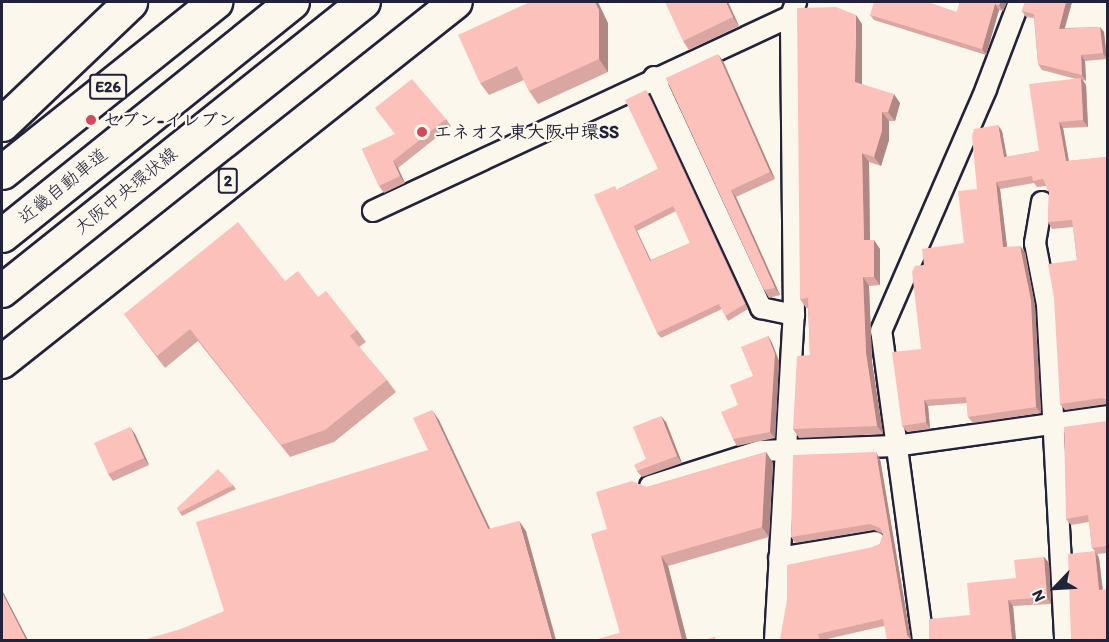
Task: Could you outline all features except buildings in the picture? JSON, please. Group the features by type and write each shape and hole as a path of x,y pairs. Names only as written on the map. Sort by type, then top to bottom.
{"highway":[{"path":"2,124 130,2"},
{"path":"114,81 112,56 120,29 150,2"},
{"name":"E26","path":"2,172 215,2"},
{"name":"近畿自動車道","path":"2,235 292,2"}],"main road":[{"name":"大阪中央環状線","path":"2,291 364,2"},
{"name":"2","path":"2,362 456,2"},
{"path":"2,351 38,332"}],"street":[{"path":"923,640 881,331 986,89 1019,2"},
{"path":"373,212 794,9 794,315 784,451 775,640"},
{"path":"654,77 761,308 794,315"},
{"path":"1042,202 1035,243 1047,305 1065,640"},
{"path":"650,486 760,451 895,446 1107,416"},
{"path":"779,558 876,542"}],"place":[{"name":"セブン-イレブン","path":"91,120"},
{"name":"エネオス 東大阪中環SS","path":"422,132"}]}
